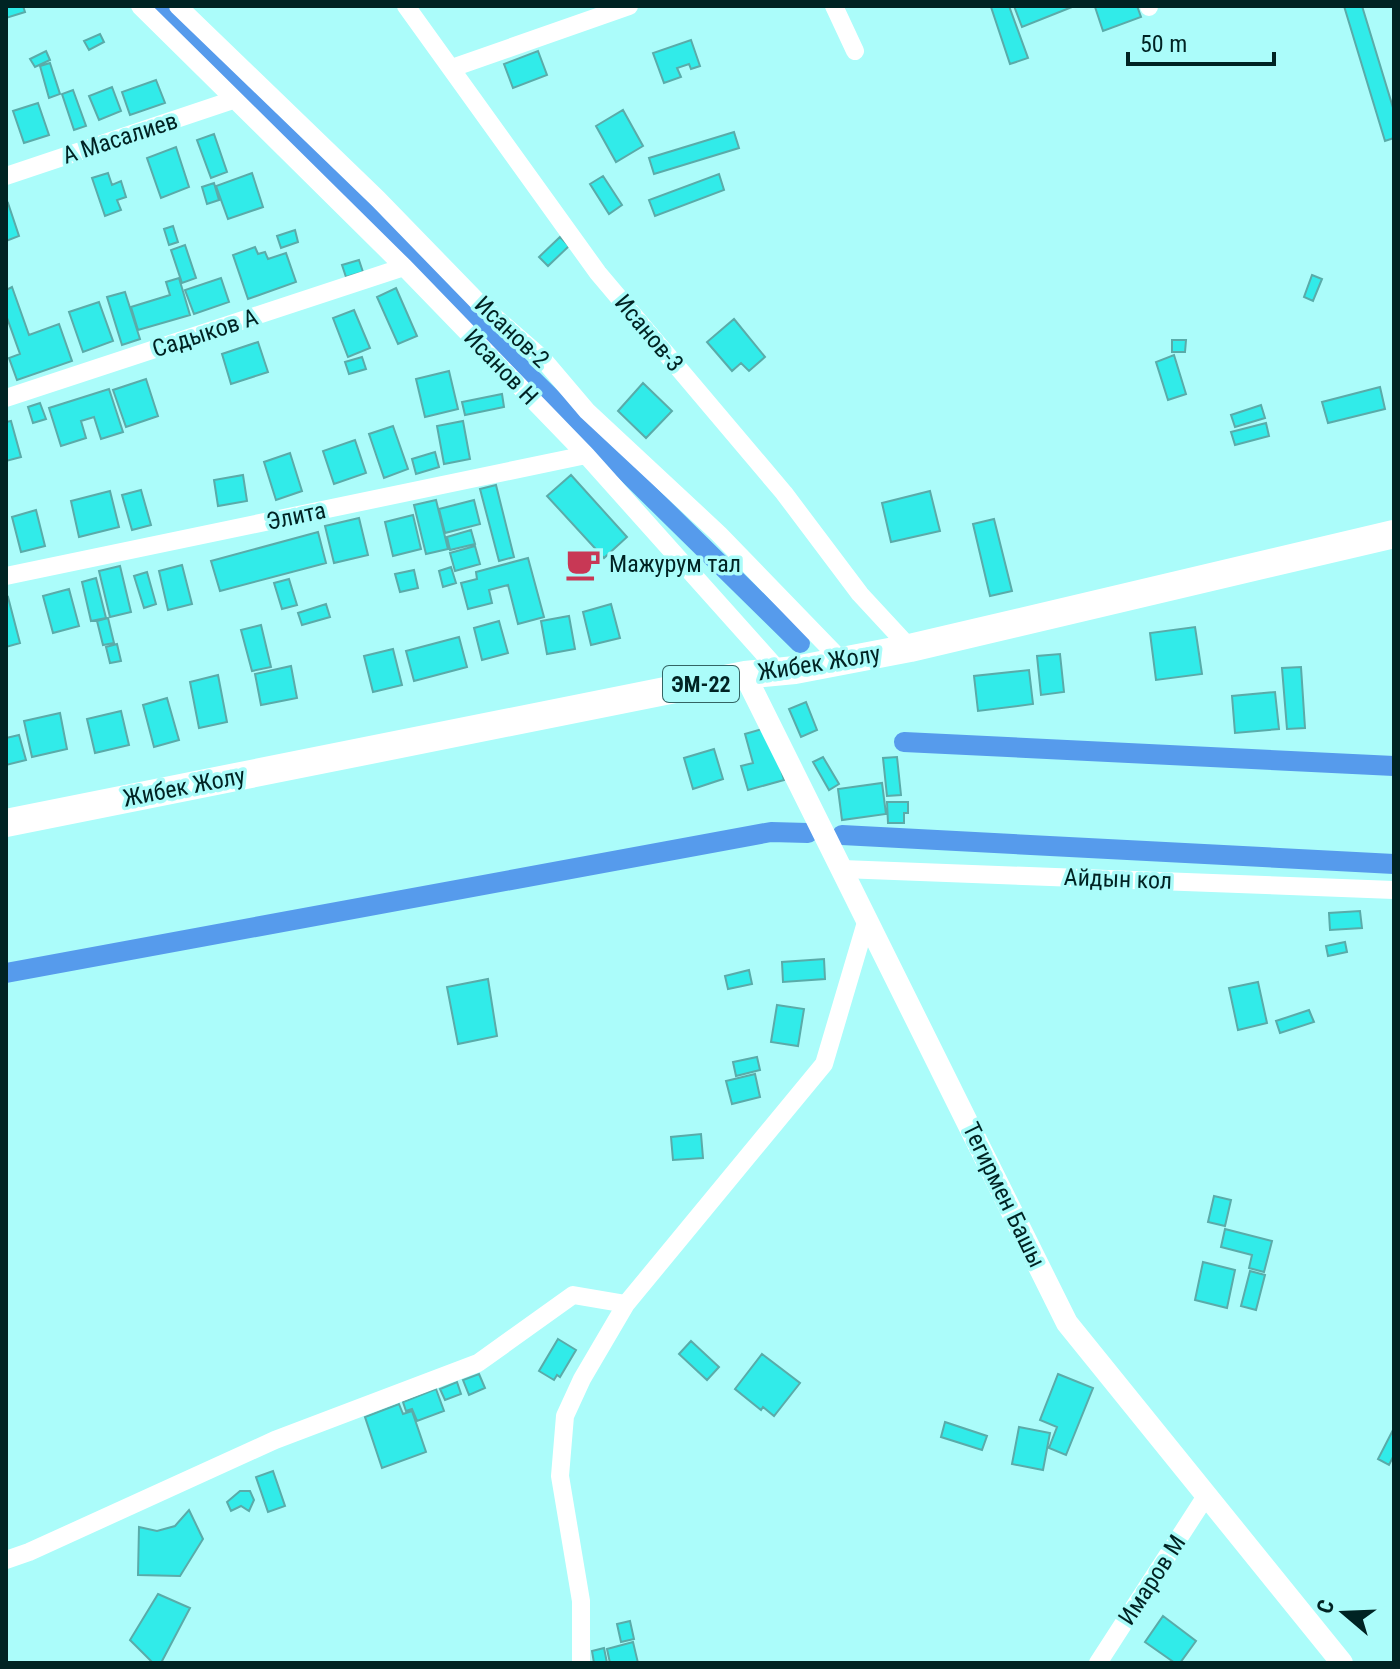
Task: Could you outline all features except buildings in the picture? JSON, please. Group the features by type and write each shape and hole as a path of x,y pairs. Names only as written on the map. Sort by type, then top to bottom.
{"main road":[{"name":"Жибек Жолу","path":"6,823 745,675 780,672 910,648 1394,534"}],"street":[{"name":"Исанов Н","path":"140,6 404,267 586,455 780,672"},
{"name":"Исанов-2","path":"178,6 367,188 482,306 542,358 587,411 719,534 842,661"},
{"name":"Исанов-3","path":"406,6 598,273 784,493 860,594 910,648"},
{"path":"452,68 629,6"},
{"path":"834,6 855,51"},
{"name":"А Масалиев","path":"6,176 233,100"},
{"name":"Садыков А","path":"6,398 404,267"},
{"name":"Элита","path":"6,576 586,455"},
{"name":"Тегирмен Башы","path":"745,675 1067,1323 1342,1663"},
{"name":"Айдын кол","path":"842,869 1394,890"},
{"path":"581,1663 581,1601 560,1476 565,1416 582,1379 626,1304 824,1064 867,919"},
{"path":"6,1560 275,1440 478,1363 573,1295 626,1304"},
{"name":"Имаров М","path":"1098,1663 1206,1496"}],"waterway":[{"path":"161,6 470,318 800,643"},
{"path":"904,742 1394,766"},
{"path":"6,973 771,832 808,833"},
{"path":"842,835 1394,864"}],"place":[{"name":"Мажурум тал","path":"583,564"}]}
